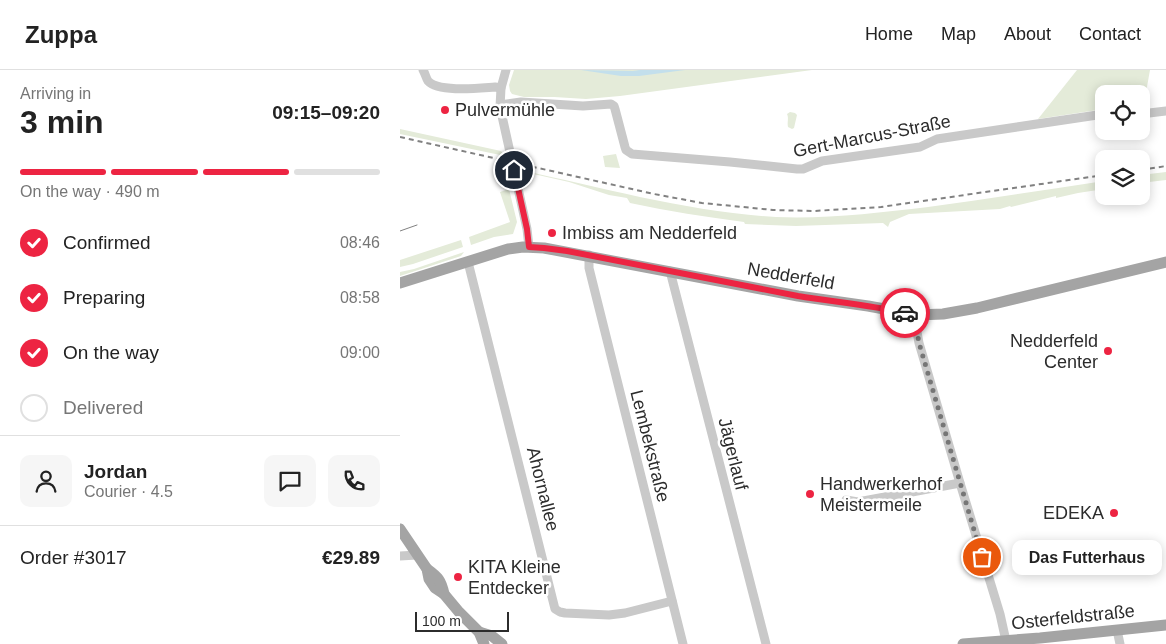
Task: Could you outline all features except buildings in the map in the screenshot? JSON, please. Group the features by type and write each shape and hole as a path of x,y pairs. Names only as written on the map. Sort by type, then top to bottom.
{"main road":[{"name":"Nedderfeld","path":"404,283 508,249 529,247 589,255 826,301 917,315 931,315 960,312 1166,262"},
{"path":"400,529 427,569 435,588 444,594 475,629 484,644"},
{"name":"Osterfeldstraße","path":"963,644 1166,625"},
{"path":"475,629 475,644"},
{"path":"475,629 492,636 502,644"}],"street":[{"path":"423,70 428,80 440,87 500,88"},
{"path":"506,70 500,88 500,105 527,229 529,247"},
{"name":"Gert-Marcus-Straße","path":"500,105 521,102 583,106 611,104 615,109 626,150 632,154 732,162 797,170 822,161 920,147 937,139 1095,115"},
{"path":"1150,113 1166,111"},
{"name":"Lembekstraße","path":"589,255 588,268 683,644"},
{"name":"Ahornallee","path":"468,262 555,609 565,613 609,615 625,613 672,601"},
{"name":"Jägerlauf","path":"670,271 766,644"},
{"path":"917,315 916,326 919,343 1000,614 1006,641"},
{"path":"846,500 858,502 960,483"},
{"path":"400,556 417,555"},
{"path":"1118,630 1120,644"}],"green space":[{"path":"514,70 812,70 586,99 524,97 512,94 509,85"},
{"path":"1077,70 1150,70 1147,85 1095,85 1095,110 1038,119"},
{"path":"790,112 797,115 794,128 792,129 788,127 787,114"},
{"path":"400,129 501,151 505,156 400,134"},
{"path":"616,154 620,168 605,167 603,156"},
{"path":"520,171 679,205 776,217 833,216 890,211 1095,182 1095,190 1056,198 1056,196 1000,209 909,214 890,222 888,227 883,223 796,226 745,224 744,222 644,206 630,203 627,198"},
{"path":"1166,172 1166,180 1150,182 1150,174"},
{"path":"509,189 517,222 513,234 494,237 471,245 469,237 510,222 500,192"},
{"path":"461,240 463,247 400,267 400,260"},
{"path":"464,252 461,256 400,276 400,272"}],"water":[{"path":"581,70 685,70 639,76 621,76"}],"tram line":[{"path":"400,231 417,225"}],"railway":[{"path":"400,137 654,194 702,203 773,210 814,211 881,207 1095,176"},
{"path":"1150,169 1166,166"}],"way so far":[{"path":"905,313 917,315 916,332 982,557"}],"place":[{"name":"Pulvermühle","path":"445,110"},
{"name":"Imbiss am Nedderfeld","path":"552,233"},
{"name":"Nedderfeld Center","path":"1108,351"},
{"name":"Handwerkerhof Meistermeile","path":"810,494"},
{"name":"EDEKA","path":"1114,513"},
{"name":"Das Futterhaus","path":"982,557"},
{"name":"KITA Kleine Entdecker","path":"458,577"}],"route":[{"path":"514,170 529,247 567,251 753,288 905,313"}]}
